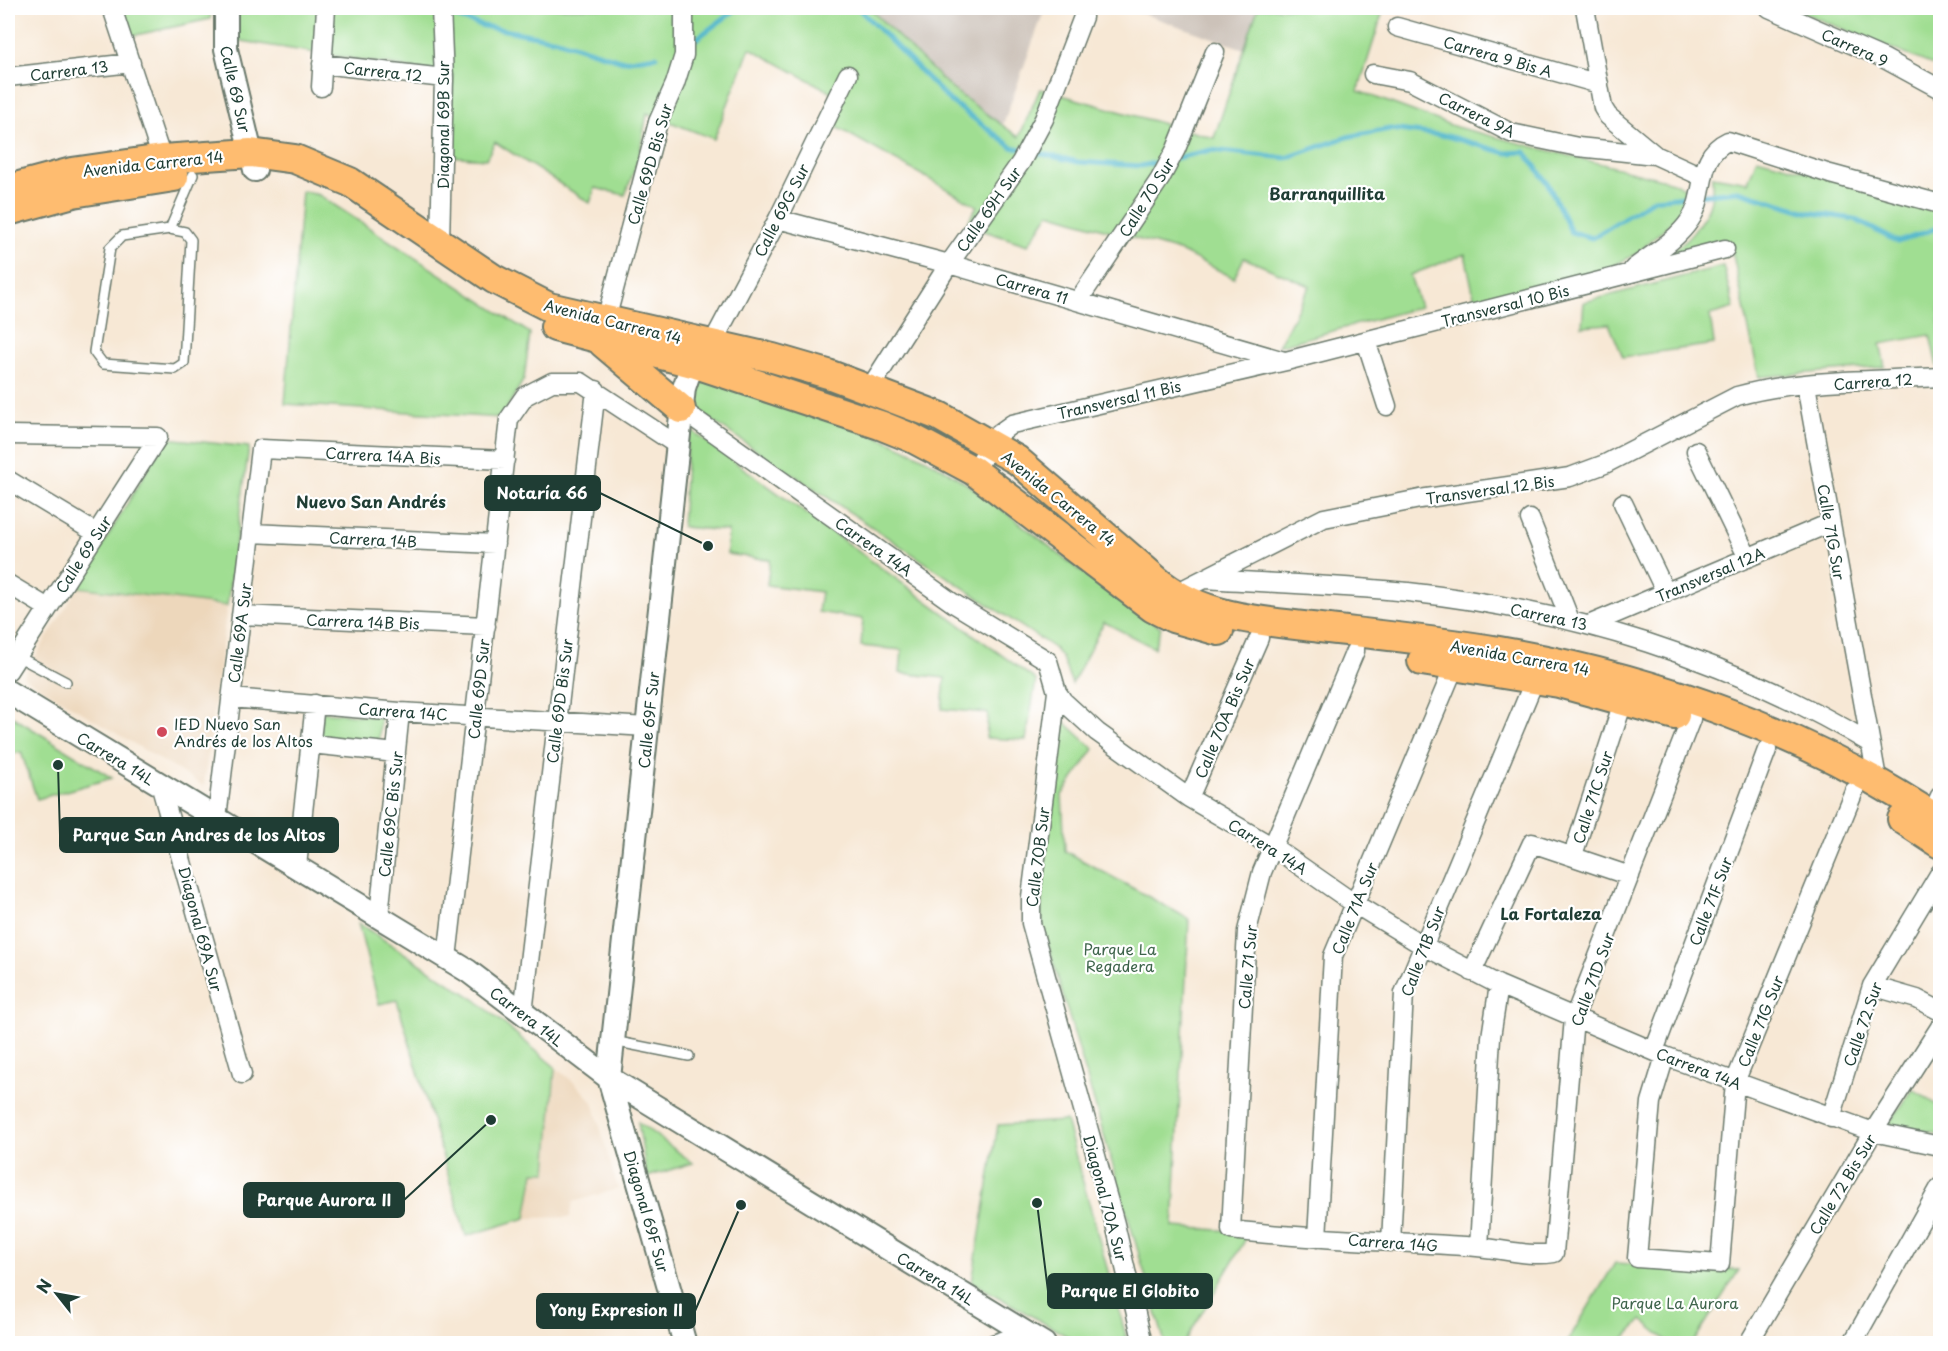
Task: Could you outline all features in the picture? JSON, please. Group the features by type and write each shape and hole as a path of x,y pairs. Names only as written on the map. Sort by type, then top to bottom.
{"main road":[{"name":"Avenida Carrera 14","path":"8,189 72,172 162,159 253,162 295,159 351,182 531,300 571,313 603,330"},
{"name":"Avenida Carrera 14","path":"8,211 73,193 193,175 253,162 321,187 513,312 549,326 603,330 704,354 932,448 974,471 1154,608 1200,626 1258,638 1455,665 1535,679 1624,699 1690,719 1866,788 1937,810"},
{"path":"603,330 681,409"},
{"name":"Avenida Carrera 14","path":"704,354 773,358 870,388 939,416 992,444 1038,477 1174,594 1206,610 1230,616 1497,651 1598,671 1726,712 1819,753 1941,844"}],"street":[{"path":"112,8 162,159"},
{"name":"Calle 69 Sur","path":"226,8 225,49 253,162"},
{"path":"321,87 326,8"},
{"name":"Diagonal 69B Sur","path":"440,242 444,78 441,8"},
{"name":"Calle 69D Bis Sur","path":"603,330 657,122 675,84 684,54 684,8"},
{"path":"1585,8 1603,108 1608,117 1655,155 1702,181"},
{"name":"Carrera 9","path":"1769,8 1883,58 1941,89"},
{"name":"Calle 69H Sur","path":"870,388 949,264 1021,162 1044,119 1083,17"},
{"name":"Carrera 9 Bis A","path":"1397,27 1599,84"},
{"name":"Calle 70 Sur","path":"1078,301 1165,170 1176,149 1215,52"},
{"name":"Carrera 13","path":"8,77 131,63"},
{"name":"Carrera 12","path":"322,64 444,78"},
{"name":"Carrera 9A","path":"1373,74 1410,81 1511,133 1578,147 1655,155"},
{"name":"Calle 69G Sur","path":"704,354 778,219 848,75"},
{"path":"1627,274 1676,236 1697,207 1709,156 1728,141 1830,174 1941,204"},
{"name":"Carrera 11","path":"778,219 949,264 1286,361"},
{"name":"Transversal 10 Bis","path":"1286,361 1725,249"},
{"path":"1366,341 1387,406"},
{"name":"Calle 69F Sur","path":"609,1078 681,409 686,379 704,354"},
{"name":"Transversal 11 Bis","path":"974,471 992,444 1012,423 1286,361"},
{"name":"Carrera 12","path":"1806,385 1941,377"},
{"name":"Calle 69D Sur","path":"447,958 509,419 525,396 552,382 581,382 596,390"},
{"name":"Calle 71G Sur","path":"1720,1263 1735,1082 1866,788 1870,743 1806,385"},
{"name":"Transversal 12 Bis","path":"1174,594 1324,518 1420,499 1570,477 1605,464 1737,396 1757,390 1806,385"},
{"path":"596,390 677,445"},
{"name":"Calle 69D Bis Sur","path":"523,1013 596,390"},
{"name":"Carrera 14A","path":"681,409 953,603 1048,661 1057,692 1097,732 1189,798 1273,847 1355,904 1422,945 1499,985 1659,1053 1873,1132 1941,1146"},
{"name":"Calle 69 Sur","path":"8,435 158,437 12,664"},
{"name":"Carrera 14A Bis","path":"261,449 505,460"},
{"name":"Calle 69A Sur","path":"217,818 261,449"},
{"path":"1696,451 1748,558"},
{"path":"8,480 96,533"},
{"path":"1623,503 1666,592"},
{"path":"1530,519 1570,620"},
{"name":"Transversal 12A","path":"1591,624 1830,523"},
{"name":"Carrera 14B","path":"251,533 495,544"},
{"name":"Carrera 13","path":"1204,579 1408,592 1591,624 1737,676 1832,720 1870,743"},
{"path":"8,584 48,608"},
{"name":"Carrera 14B Bis","path":"241,615 486,626"},
{"name":"Calle 70A Bis Sur","path":"1189,798 1258,638"},
{"name":"Calle 71 Sur","path":"1231,1230 1247,931 1262,872 1356,651"},
{"name":"Calle 71A Sur","path":"1317,1238 1333,956 1455,665"},
{"name":"Calle 71B Sur","path":"1391,1242 1404,993 1422,945 1535,679"},
{"name":"Carrera 14L","path":"8,692 447,958 609,1078 1035,1338"},
{"name":"Calle 70B Sur","path":"1057,692 1030,912 1033,937 1075,1089"},
{"name":"Carrera 14C","path":"231,698 400,712 647,727"},
{"name":"Calle 71C Sur","path":"1472,972 1532,843 1573,855 1624,699"},
{"path":"297,866 315,704"},
{"name":"Calle 69C Bis Sur","path":"379,916 400,712"},
{"name":"Calle 71D Sur","path":"1554,1253 1574,1018 1690,719"},
{"path":"310,744 396,753"},
{"name":"Calle 71F Sur","path":"1720,1263 1637,1258 1651,1102 1659,1053 1767,750"},
{"name":"Diagonal 69A Sur","path":"160,784 242,1074"},
{"path":"1573,855 1630,876"},
{"name":"Calle 72 Sur","path":"1831,1118 1872,986 1941,873"},
{"path":"1479,1247 1491,1036 1499,985"},
{"path":"1872,986 1917,999 1941,1011"},
{"name":"Calle 72 Bis Sur","path":"1748,1344 1873,1132 1941,1027"},
{"name":"Diagonal 69F Sur","path":"609,1078 685,1344"},
{"name":"Diagonal 70A Sur","path":"1075,1089 1115,1224 1143,1344"},
{"path":"1852,1344 1941,1187"},
{"name":"Carrera 14G","path":"1231,1230 1317,1238 1479,1247 1542,1255 1554,1253"},
{"path":"993,1344 1035,1338"}],"lane":[{"path":"170,230 193,175"},
{"path":"170,230 185,232 191,240 184,363 175,369 103,364 98,361 94,352 110,248 122,236 170,230"},
{"path":"12,664 66,682"},
{"path":"613,1041 689,1056"}],"shaded area":[{"path":"869,8 1045,8 1002,127 952,89"},
{"path":"1127,8 1258,8 1244,49"},
{"name":"IED Nuevo San Andrés de los Altos","path":"78,587 227,606 204,786 23,677"},
{"path":"555,1067 593,1102 618,1189 573,1202 570,1217 526,1218 534,1172 547,1172"}],"green space":[{"path":"122,8 212,8 210,19 131,36"},
{"path":"237,8 869,8 952,89 1019,137 1040,89 1214,138 1258,8 1384,8 1358,91 1456,127 1673,182 1686,189 1687,203 1681,213 1638,253 1596,275 1475,301 1465,254 1410,275 1420,307 1278,346 1310,286 1244,258 1234,278 1182,252 1049,213 1028,245 966,225 977,206 831,124 842,98 750,48 714,139 647,113 639,158 625,195 595,188 590,203 495,142 486,159 448,156 453,75 236,40"},
{"path":"1791,8 1940,8 1940,68"},
{"path":"1757,158 1940,207 1940,367 1937,366 1930,335 1880,344 1885,367 1759,377 1730,241 1664,258 1685,240 1704,217 1712,197 1712,176 1748,182"},
{"path":"302,191 319,195 530,333 524,379 501,418 285,404"},
{"path":"1723,266 1734,308 1710,315 1714,344 1623,357 1609,324 1582,326 1584,302"},
{"path":"709,380 861,430 947,471 975,489 1106,590 1161,627 1154,648 1104,622 1072,684 1062,658 1054,648 690,406 692,390 699,383"},
{"path":"688,428 1036,680 1026,740 986,738 988,713 942,709 945,678 900,673 902,650 861,646 863,619 818,612 821,592 767,585 770,560 727,554 728,531 682,527"},
{"path":"166,438 249,447 227,606 78,587"},
{"path":"322,712 380,717 379,744 320,740"},
{"path":"8,714 112,778 37,799 21,752 8,755"},
{"name":"Parque La Regadera","path":"1058,716 1094,749 1062,795 1065,851 1189,919 1173,1227 1250,1232 1184,1343 1165,1343 1044,931 1041,913"},
{"path":"358,923 476,1000 555,1067 547,1172 534,1172 526,1218 466,1236 397,1000 379,1004"},
{"path":"1913,1089 1940,1107 1940,1134 1889,1124"},
{"path":"1066,1121 1128,1343 1079,1343 972,1282 998,1125"},
{"path":"638,1122 693,1163 647,1177"},
{"name":"Parque La Aurora","path":"1615,1263 1739,1270 1693,1343 1670,1343 1642,1320 1620,1343 1566,1344"}],"waterway":[{"path":"696,39 738,8"},
{"path":"858,8 949,100 1012,147 1078,162 1141,166 1164,161"},
{"path":"450,15 483,26 557,40 623,61 656,56"},
{"path":"1176,158 1211,150 1286,158 1347,137 1390,129 1447,136 1506,153 1525,152 1548,184 1571,232 1592,238 1654,199 1738,191 1807,212 1854,219 1898,242 1940,227"}],"place":[{"name":"Notaría 66","path":"708,546"},
{"name":"IED Nuevo San Andrés de los Altos","path":"162,732"},
{"name":"Parque San Andres de los Altos","path":"58,765"},
{"name":"Parque Aurora II","path":"491,1120"},
{"name":"Parque El Globito","path":"1037,1203"},
{"name":"Yony Expresion II","path":"741,1205"}],"district":[{"name":"Barranquillita","path":"1327,193"},
{"name":"Nuevo San Andrés","path":"371,501"},
{"name":"La Fortaleza","path":"1551,913"}]}
